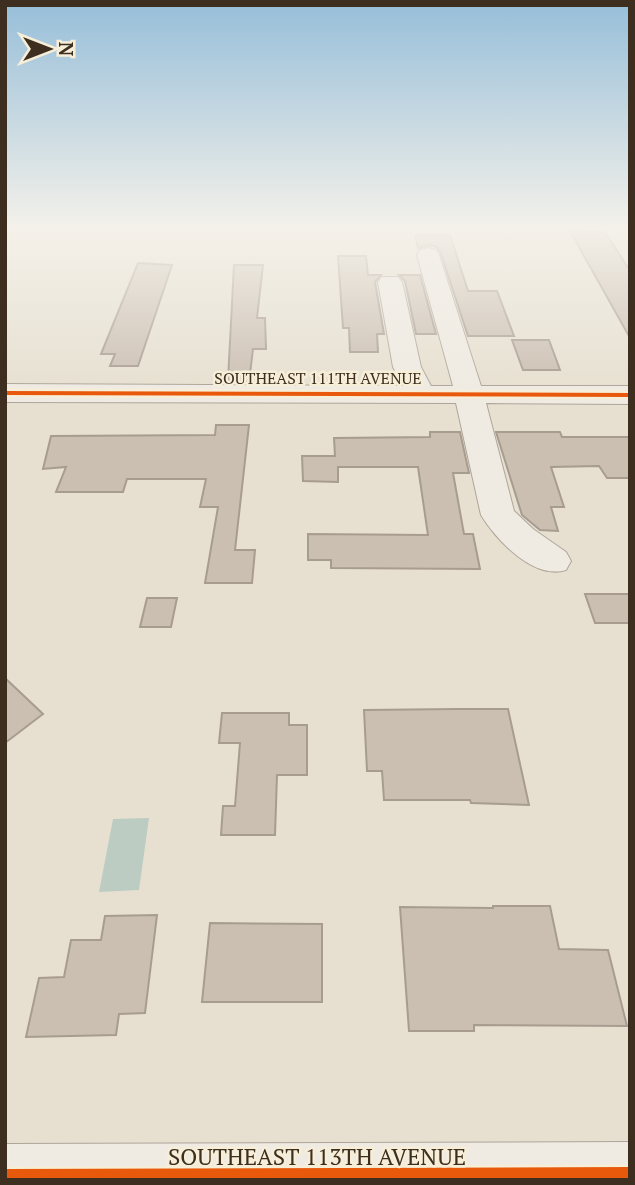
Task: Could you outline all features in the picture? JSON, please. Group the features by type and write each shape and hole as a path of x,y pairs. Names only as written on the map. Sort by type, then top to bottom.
{"street":[{"path":"436,281 470,394 498,515 520,538 553,561"},
{"path":"390,282 407,367 421,394"},
{"name":"SOUTHEAST 111TH AVENUE","path":"5,393 630,395"},
{"name":"SOUTHEAST 113TH AVENUE","path":"5,1178 630,1176"}],"shaded area":[{"path":"149,818 139,890 99,892 113,819"}],"building":[{"path":"131,281 167,281 138,366 110,366 115,354 101,354"},
{"path":"233,281 261,281 257,318 265,318 266,349 253,349 249,382 228,380"},
{"path":"340,281 376,281 384,334 377,334 378,352 350,352 349,328 343,328"},
{"path":"405,281 422,281 436,334 416,334"},
{"path":"450,281 465,281 468,291 497,291 514,336 468,336"},
{"path":"598,281 630,281 630,338"},
{"path":"512,340 549,340 560,370 523,370"},
{"path":"216,425 249,425 235,550 255,550 252,583 205,583 218,507 200,507 206,479 127,479 123,492 56,492 66,467 43,469 51,436 215,435"},
{"path":"430,432 460,432 469,473 453,473 464,534 473,534 480,569 331,568 331,560 308,560 308,534 428,535 418,467 338,467 338,482 303,481 302,456 335,456 334,438 430,437"},
{"path":"496,432 560,432 562,437 630,437 630,478 607,478 599,466 551,467 564,507 551,507 558,531 540,530 522,515"},
{"path":"585,594 630,594 630,623 595,623"},
{"path":"147,598 177,598 171,627 140,627"},
{"path":"5,678 43,714 5,743"},
{"path":"508,709 529,805 471,803 470,800 384,800 382,771 367,771 364,710"},
{"path":"222,713 289,713 289,725 307,725 307,775 277,775 275,835 221,835 223,806 235,806 240,743 219,743"},
{"path":"550,906 559,949 608,950 627,1026 474,1025 474,1031 409,1031 400,907"},
{"path":"157,915 145,1013 119,1014 116,1035 26,1037 39,978 64,977 71,940 101,940 105,916"},
{"path":"210,923 322,924 322,1002 202,1002"}],"cycle path":[{"path":"5,393 630,395"},
{"path":"5,1178 630,1176"}]}
